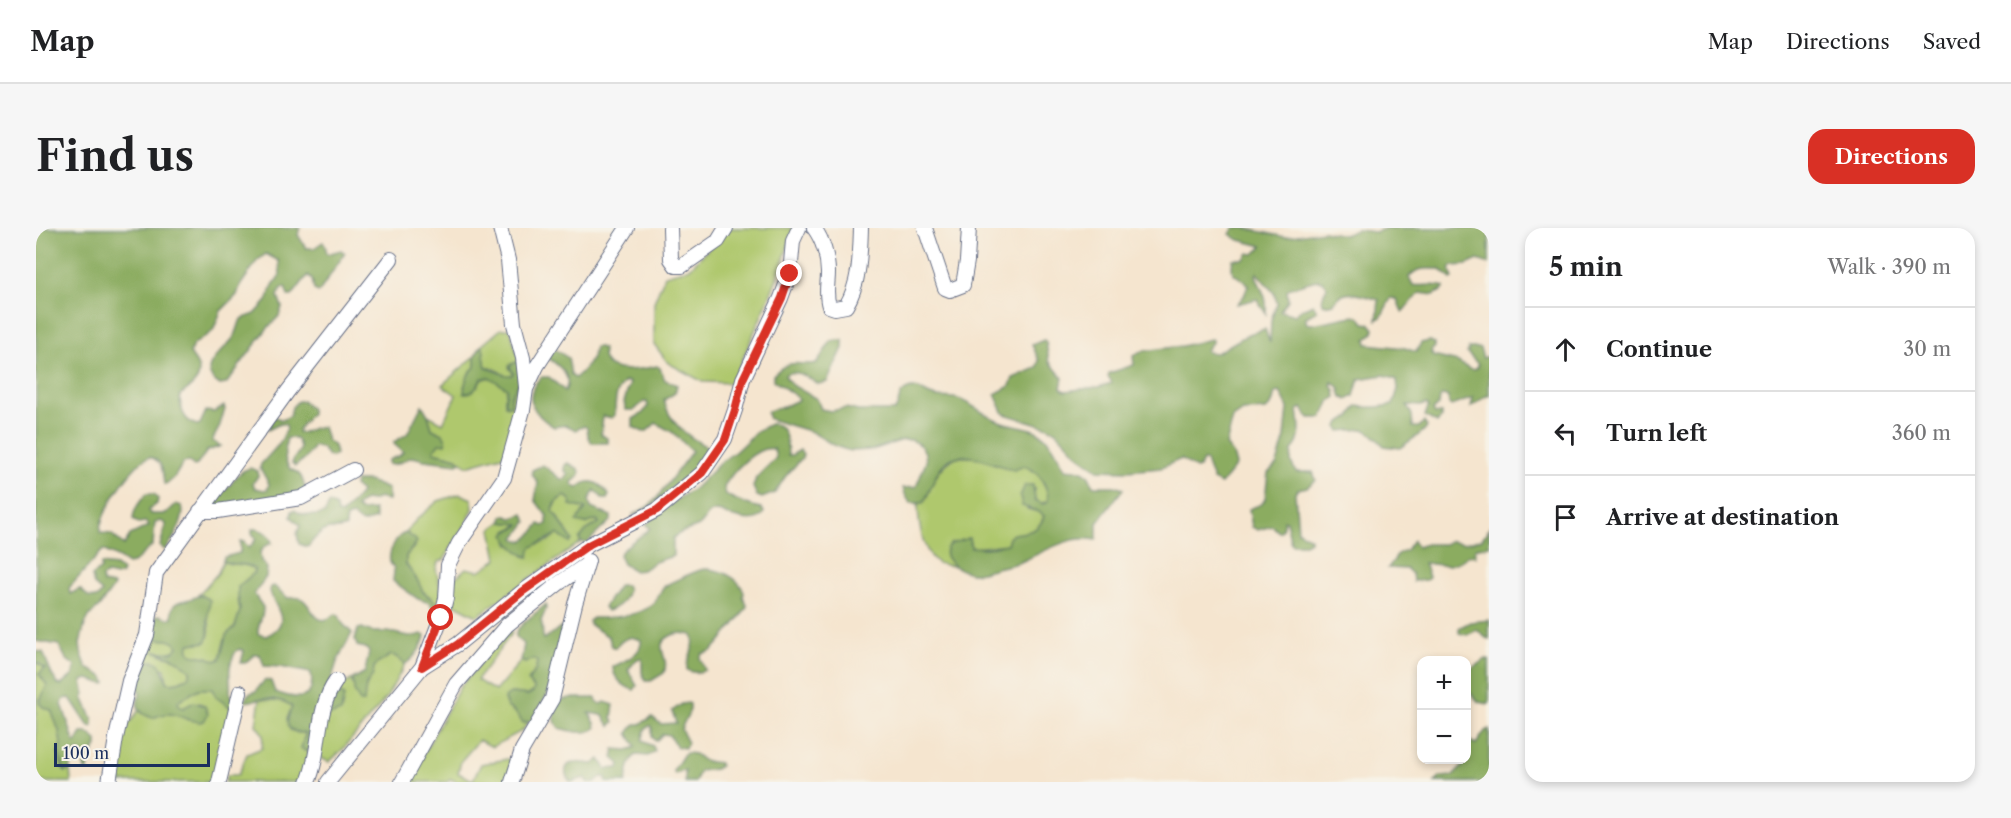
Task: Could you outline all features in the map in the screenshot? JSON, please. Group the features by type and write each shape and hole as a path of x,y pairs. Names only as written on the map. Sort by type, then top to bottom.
{"street":[{"path":"328,782 422,667 441,618 446,598 448,565 459,543 504,478 523,410 526,389 523,358 514,324 508,260 500,228"},
{"path":"526,389 555,335 627,228"},
{"path":"670,228 671,259 676,266 682,266 718,241 726,228"},
{"path":"422,667 458,644 522,592 590,544 657,510 702,473 725,440 743,379 782,298 790,274 793,241 799,228"},
{"path":"814,228 822,241 826,259 827,299 830,306 835,308 846,306 852,296 857,276 861,228"},
{"path":"925,228 942,281 945,288 950,290 963,285 969,228"},
{"path":"109,782 129,681 147,634 156,573 288,391 391,259"},
{"path":"200,512 301,498 353,470"},
{"path":"512,782 522,750 552,699 587,564 590,544"},
{"path":"402,782 456,684 507,625 587,564"},
{"path":"308,782 324,709 329,691 336,681"},
{"path":"219,782 240,692"}],"green space":[{"path":"36,228 300,228 298,235 306,248 314,248 323,242 327,254 341,250 345,253 319,292 314,290 312,279 308,275 292,296 288,296 285,287 282,288 278,296 282,307 279,316 226,384 220,385 212,379 209,373 210,367 234,337 241,319 255,314 267,301 280,275 279,261 266,254 257,261 240,286 237,295 221,311 213,331 193,345 190,353 199,372 194,384 180,395 182,409 185,417 197,425 200,424 206,411 214,412 224,406 219,428 212,441 221,446 207,451 197,465 194,466 189,462 183,463 174,478 167,484 164,484 161,468 155,459 150,457 135,467 118,490 104,515 100,533 111,534 124,545 130,535 149,526 146,522 138,523 133,520 133,516 146,494 154,494 158,499 157,504 148,511 151,514 166,514 176,504 182,506 181,522 170,544 165,550 160,546 166,524 161,521 155,522 153,545 133,563 128,564 103,550 69,588 70,594 80,589 89,597 97,598 102,592 94,585 92,576 101,569 101,564 116,566 122,571 122,574 116,576 107,574 102,577 103,583 114,585 113,588 90,615 80,643 87,668 104,677 106,683 88,679 82,681 85,694 83,697 93,720 93,726 88,725 70,698 64,699 62,704 74,741 76,743 82,733 88,733 97,740 97,746 89,759 88,770 85,770 82,754 78,751 75,752 70,769 65,772 58,753 61,745 59,731 51,710 39,703 47,685 39,674 45,668 36,662 36,651 43,652 58,684 61,685 73,675 75,666 66,659 59,645 36,641"},
{"path":"728,228 793,228 774,287 732,383 703,382 668,363 654,344 654,302 665,275 690,268"},
{"path":"1234,228 1285,237 1323,231 1344,235 1357,230 1375,232 1387,228 1489,228 1489,264 1478,260 1467,265 1452,266 1450,271 1453,278 1451,279 1440,269 1423,269 1415,272 1409,277 1413,285 1437,285 1444,289 1434,295 1420,293 1402,312 1397,299 1391,298 1377,320 1379,300 1348,294 1338,298 1334,303 1323,304 1322,298 1327,286 1322,281 1308,282 1287,290 1288,300 1280,311 1295,315 1313,304 1317,311 1306,317 1308,324 1359,316 1364,323 1370,324 1374,329 1366,339 1367,344 1405,348 1416,352 1421,343 1430,341 1435,344 1431,351 1433,356 1458,362 1474,370 1478,364 1467,353 1469,348 1480,348 1483,358 1489,356 1489,396 1471,407 1473,398 1451,406 1448,397 1444,395 1440,397 1439,405 1433,410 1435,414 1441,413 1441,418 1437,423 1425,416 1427,404 1407,405 1412,415 1413,427 1419,427 1424,421 1427,427 1400,448 1384,446 1364,429 1340,431 1338,427 1340,422 1350,417 1357,406 1393,405 1398,389 1397,380 1384,375 1359,379 1354,396 1347,400 1342,397 1339,387 1332,382 1336,397 1329,402 1322,418 1309,418 1302,408 1298,410 1299,436 1292,450 1291,462 1296,472 1313,472 1316,480 1307,487 1298,489 1295,493 1298,531 1310,538 1310,541 1305,544 1291,544 1284,520 1282,530 1279,532 1272,526 1258,530 1252,527 1249,509 1262,504 1265,499 1268,473 1277,464 1285,437 1288,408 1280,392 1275,393 1272,404 1266,410 1243,411 1233,418 1226,445 1233,454 1236,465 1221,484 1213,480 1206,461 1203,461 1196,469 1181,459 1161,468 1128,471 1098,470 1080,457 1056,431 1004,414 995,394 1010,386 1013,378 1037,368 1039,360 1032,345 1044,340 1049,361 1063,378 1061,388 1065,391 1112,383 1108,376 1109,373 1134,365 1133,356 1143,351 1182,346 1211,339 1213,341 1206,350 1216,353 1249,334 1265,329 1270,343 1271,320 1277,303 1274,293 1257,273 1265,298 1266,314 1257,299 1237,304 1244,296 1248,285 1232,270 1233,259 1244,259 1248,253 1254,254 1262,246 1239,240 1230,234"},
{"path":"501,329 510,329 519,361 509,368 512,375 506,376 494,368 486,368 481,346"},
{"path":"843,340 843,348 827,382 818,384 803,375 794,373 785,376 792,385 817,399 821,409 894,411 902,393 915,388 933,396 961,400 997,420 1034,430 1051,444 1065,469 1085,472 1094,486 1114,486 1123,489 1097,523 1097,538 1068,541 1017,563 976,573 966,572 956,567 946,555 948,546 952,544 969,538 971,547 987,548 1007,544 1013,534 1028,532 1036,528 1044,516 1022,506 1020,496 1025,485 1033,485 1035,500 1043,504 1048,501 1044,484 1034,471 1024,466 1014,470 976,458 956,457 947,461 940,469 923,503 911,503 903,488 916,487 926,462 922,447 912,440 903,440 872,450 850,451 835,446 812,432 769,419 768,411 798,400 773,380 773,375 790,364 817,363 831,341"},
{"path":"481,346 486,368 505,375 512,375 509,365 519,361 519,383 511,395 511,406 506,405 507,388 489,377 481,379 473,391 464,393 467,378 475,367 475,356"},
{"path":"595,347 603,349 603,358 614,368 631,370 657,366 660,368 665,380 677,385 675,393 664,400 670,416 686,433 707,447 704,459 697,467 651,507 632,515 647,507 657,498 692,451 672,432 656,423 643,432 633,427 633,419 643,413 648,406 647,402 644,402 634,410 626,410 624,402 630,383 626,381 618,392 615,415 612,418 603,416 601,434 608,439 608,443 592,443 587,428 584,426 576,430 566,425 554,427 541,417 532,405 532,392 541,377 549,377 565,391 567,380 564,372 548,358 553,348 568,358 571,375 575,378 589,363"},
{"path":"475,356 475,367 469,373 464,387 477,387 481,379 492,377 507,388 505,405 511,406 512,393 519,383 516,410 506,452 502,456 467,466 457,458 434,452 443,434 432,429 428,415 443,423 456,395 442,385"},
{"path":"298,401 303,401 311,409 311,414 298,432 323,427 327,440 334,446 336,454 332,457 328,456 322,448 314,446 306,458 295,466 292,463 300,446 296,438 287,438 285,458 290,469 302,478 305,488 303,492 215,506 213,502 215,499 238,475 250,468 258,471 258,476 253,483 255,488 268,489 269,484 260,468 261,464 280,443 287,428 285,424 280,424 268,430 273,416 282,420 290,416 292,407"},
{"path":"422,405 432,429 443,434 446,439 445,444 439,443 434,452 457,458 461,462 458,464 413,457 397,464 388,464 388,460 403,452 394,442 407,434"},
{"path":"770,424 783,430 788,455 800,450 803,454 802,458 785,477 775,493 762,498 757,496 753,487 756,478 776,458 774,449 760,451 745,461 732,474 724,487 726,495 761,508 764,512 762,516 744,519 713,512 699,526 673,538 673,556 655,562 643,570 635,571 623,564 619,555 650,528 646,525 649,521 674,501 694,489 757,431"},
{"path":"956,457 977,457 1008,469 1025,466 1033,469 1038,473 1048,492 1048,501 1039,504 1035,500 1034,488 1027,509 1044,516 1042,521 1033,530 1016,534 1007,544 974,548 971,547 967,538 951,543 946,555 953,566 938,563 928,552 920,528 918,504 925,501 940,470"},
{"path":"568,463 580,472 572,482 574,486 578,488 587,482 595,483 609,495 607,499 603,499 595,490 589,500 591,508 611,516 611,520 587,543 581,542 579,539 587,530 599,523 597,520 585,524 576,522 586,509 570,505 571,500 565,496 557,502 553,511 570,536 572,540 570,543 557,534 532,547 529,557 525,556 509,542 505,535 520,524 501,522 504,515 512,518 524,514 527,522 515,538 522,541 529,537 540,524 543,526 547,524 547,516 535,500 538,483 532,470 543,465 561,479 565,479 568,475 564,469"},
{"path":"355,481 369,481 388,489 388,500 380,498 365,500 356,507 360,511 374,510 376,519 362,523 352,516 346,518 346,527 324,531 308,547 299,544 297,534 300,525 291,517 292,511 309,515 321,514 325,513 329,503 336,507 337,513 342,514 361,492 354,486"},
{"path":"460,494 472,499 473,509 444,560 438,562 436,569 442,594 440,609 433,599 420,589 418,581 406,564 406,556 415,546 409,534 406,533 416,520 438,501"},
{"path":"565,496 571,501 571,505 586,509 578,518 585,524 597,520 599,523 587,530 579,539 581,542 477,616 452,603 453,580 466,568 479,571 497,559 491,529 501,522 521,524 507,531 509,543 528,557 532,546 544,543 557,534 563,539 570,536 553,511 558,500"},
{"path":"1489,528 1489,546 1475,548 1475,556 1469,555 1448,565 1424,563 1429,577 1427,580 1413,581 1412,574 1407,569 1388,568 1413,540 1417,547 1451,541 1464,543 1482,539"},
{"path":"252,529 265,532 272,543 260,552 261,561 267,568 266,577 254,594 263,607 258,634 266,636 279,626 281,621 269,591 270,587 274,586 288,598 297,597 305,601 319,619 327,619 336,614 352,633 337,662 331,681 332,702 341,693 344,697 341,712 314,725 309,750 305,751 301,748 306,733 294,731 288,726 287,722 292,707 289,704 272,699 244,701 248,694 256,691 268,680 271,681 275,692 302,697 310,690 311,673 264,666 258,654 245,663 241,663 244,651 240,649 236,651 230,669 230,695 236,702 232,708 216,697 212,689 199,689 178,701 179,706 183,708 194,702 205,706 208,714 204,721 193,721 172,714 153,718 139,710 137,703 140,695 138,687 142,663 157,662 167,682 179,682 190,675 190,670 174,658 154,651 170,652 178,647 170,641 152,639 156,616 160,615 168,619 172,617 172,610 176,603 200,596 210,600 209,632 206,642 189,644 188,648 193,655 216,661 220,659 226,635 235,627 240,611 238,587 254,573 254,569 250,567 223,561 224,557 240,553 240,541 249,548 256,539"},
{"path":"406,533 417,542 406,556 406,564 423,592 439,605 438,612 434,611 430,603 418,599 393,581 394,569 390,562 390,554 396,540"},
{"path":"223,561 250,567 254,569 254,573 241,584 238,599 240,611 235,627 226,635 220,659 216,661 208,657 192,655 187,648 189,644 206,642 209,626 206,607 203,595 198,595 218,573"},
{"path":"704,569 722,572 738,582 744,593 746,609 718,644 711,651 702,654 700,658 705,670 696,673 687,670 693,649 692,635 677,633 662,643 664,673 651,681 646,681 642,673 642,659 637,659 628,670 637,686 634,690 626,687 615,675 613,667 636,653 641,640 631,637 622,641 615,648 611,646 609,637 590,625 589,621 593,618 616,617 646,609 654,603 665,586"},
{"path":"619,585 626,585 628,590 625,598 621,604 607,611 604,607"},
{"path":"546,604 541,621 544,639 560,628 567,629 553,685 532,721 523,723 515,712 507,707 504,699 511,693 528,695 533,692 534,688 528,681 536,669 537,661 533,659 525,663 521,661 524,644 516,637 516,632"},
{"path":"1489,620 1489,639 1477,630 1467,635 1459,633 1459,628 1470,622"},
{"path":"358,629 374,632 425,636 418,652 405,664 391,655 374,667 373,675 366,685 364,702 360,702 354,691 353,679 365,672 369,652 366,648 357,646 355,639"},
{"path":"508,630 512,633 477,680 495,691 521,661 525,663 533,659 537,660 536,669 529,680 534,688 533,693 528,695 511,693 507,707 515,712 523,723 528,723 522,731 492,747 479,740 461,761 458,773 473,780 481,764 513,758 508,782 457,782 451,779 447,782 408,782 460,687"},
{"path":"152,639 174,642 178,647 176,651 162,655 174,658 190,670 190,674 179,681 167,682 165,669 142,663"},
{"path":"391,655 405,664 387,697 329,762 315,755 332,702 328,702 340,686 353,679 352,683 364,693 374,667 383,658"},
{"path":"1486,659 1489,660 1489,704 1479,702 1471,694 1471,668"},
{"path":"36,662 45,668 39,674 47,685 45,693 39,700 43,707 52,710 61,742 59,756 63,770 70,769 71,782 36,782"},
{"path":"199,689 212,689 216,697 231,708 216,782 116,782 123,732 139,710 142,713 157,716 174,714 188,720 205,706 196,703 183,708 179,706 178,701"},
{"path":"596,698 601,704 605,702 614,705 612,718 614,722 610,726 602,715 589,713 596,728 592,730 578,732 559,728 554,717 555,711 561,700"},
{"path":"260,699 277,700 289,704 292,707 287,719 290,730 306,733 303,740 305,751 309,750 308,762 298,782 225,782 227,775 238,775 247,754 262,748 263,734 256,725"},
{"path":"688,703 690,710 681,729 688,743 685,748 677,747 669,735 663,734 654,740 652,726 649,726 645,730 642,741 653,746 655,751 648,756 633,757 626,782 606,782 606,777 601,777 595,782 587,782 585,778 571,782 567,777 567,766 573,762 593,764 600,759 606,769 619,768 620,764 613,758 614,749 628,750 636,747 628,733 635,724 640,724 652,717 661,724 676,723 672,711"},
{"path":"1489,729 1489,782 1435,782 1441,777 1453,776 1465,764 1471,764 1471,742 1476,744"},
{"path":"687,753 695,754 704,761 720,763 720,766 700,771 695,782 685,782 685,770 675,774 673,771"}],"route":[{"path":"441,618 422,667 458,644 522,592 590,544 657,510 702,473 725,440 743,379 782,298 790,274"}]}
